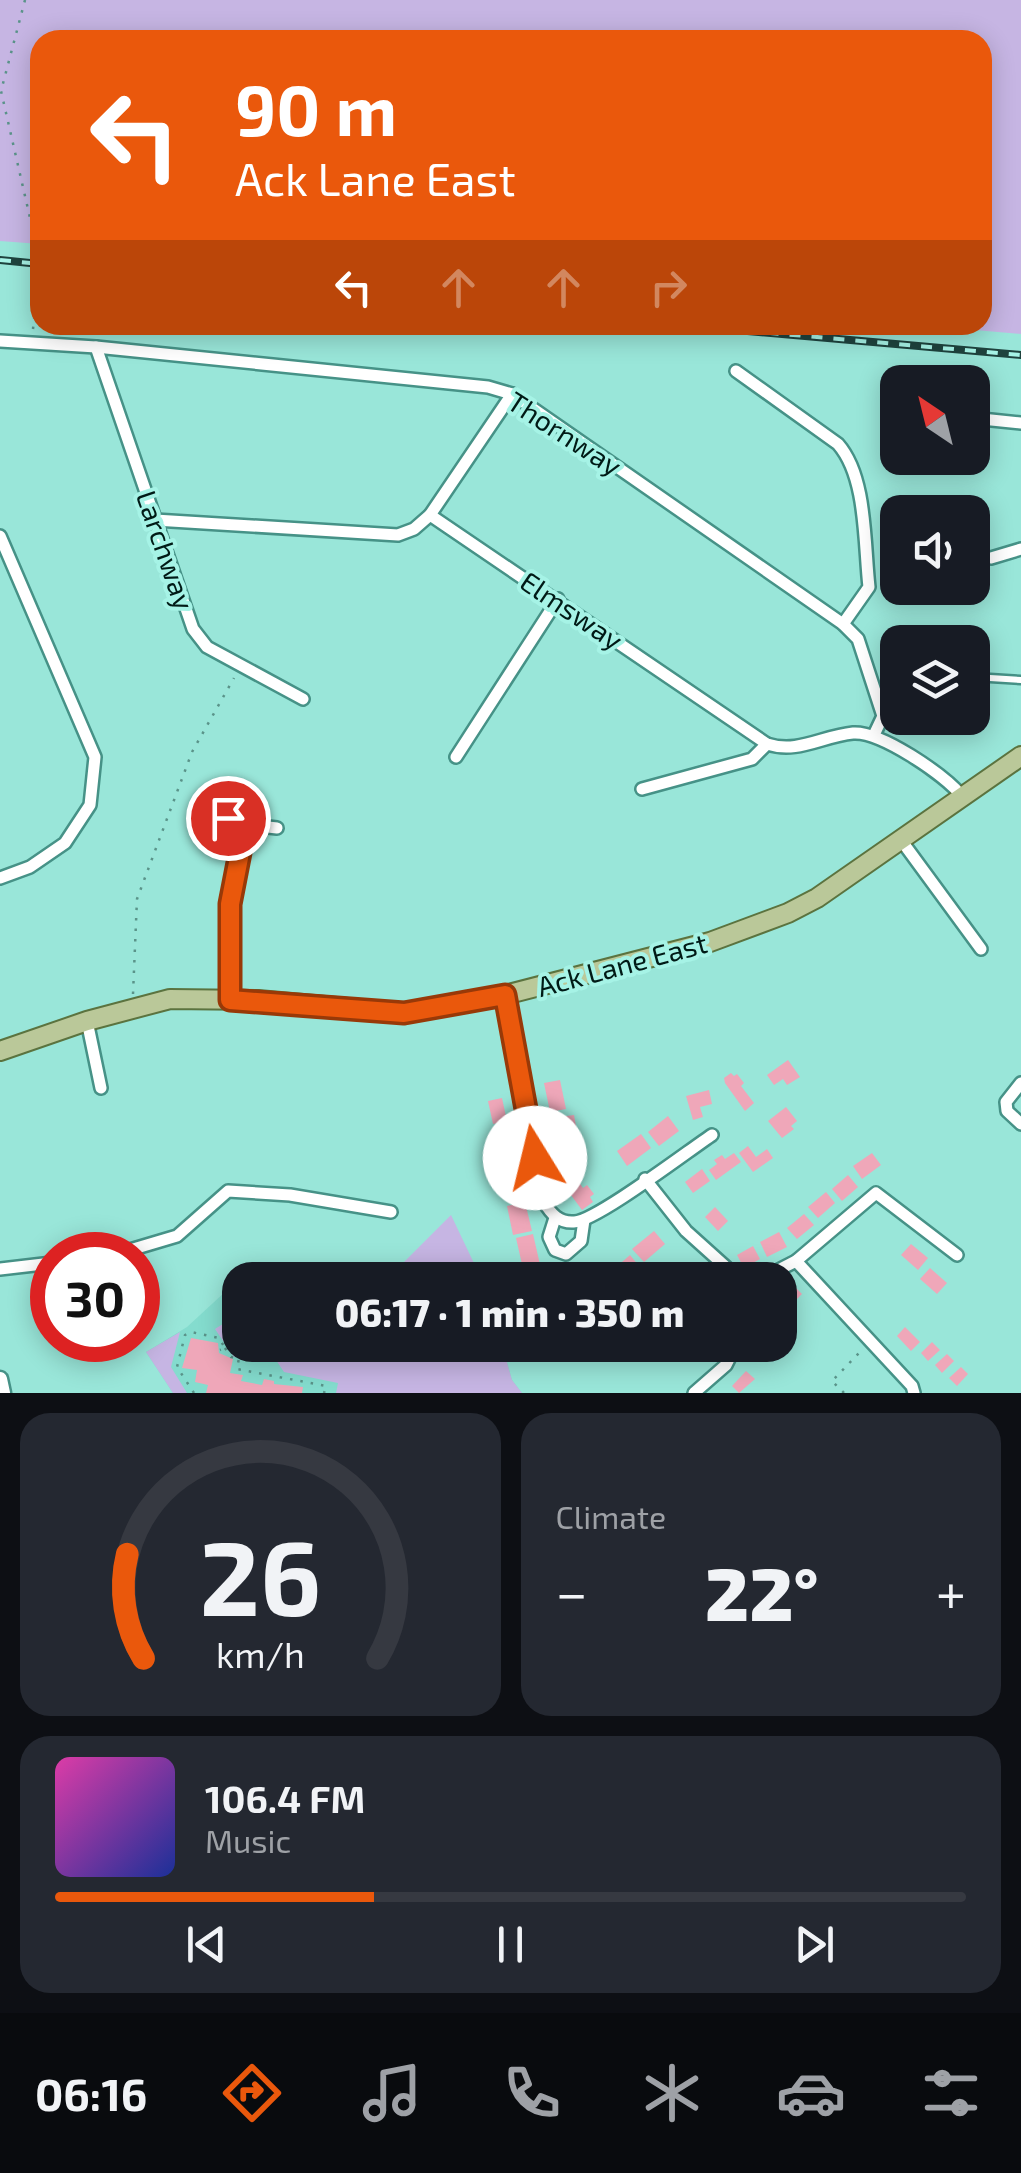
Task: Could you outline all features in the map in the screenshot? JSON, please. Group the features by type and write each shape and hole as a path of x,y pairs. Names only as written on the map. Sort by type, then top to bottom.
{"main road":[{"name":"Ack Lane East","path":"0,1050 170,1000 230,1000 404,1013 505,995 710,942 760,924 840,884 1021,756"}],"street":[{"name":"Thornway","path":"0,341 96,347 488,387 512,394 844,624 858,640 883,716 874,735"},
{"name":"Larchway","path":"96,347 194,629 207,646 303,699"},
{"path":"736,372 838,444 849,457 856,475 869,586 844,624"},
{"path":"154,520 398,535 414,530 430,515 512,394"},
{"path":"990,420 1021,423"},
{"name":"Elmsway","path":"430,515 768,744"},
{"path":"0,536 95,757 90,805 66,843 41,861 0,878"},
{"path":"990,558 1021,549"},
{"path":"456,757 558,599"},
{"path":"642,789 752,759 768,744 786,750 853,733 874,735 950,782 962,796"},
{"path":"228,818 244,832"},
{"path":"244,832 260,826 276,828"},
{"path":"230,1000 230,904 244,832"},
{"path":"901,840 981,948"},
{"path":"505,995 544,1202 555,1218 584,1220 616,1203 645,1179 712,1136"},
{"path":"87,1022 101,1088"},
{"path":"1021,1083 1006,1102 1007,1111 1021,1124"},
{"path":"645,1179 686,1230 721,1262"},
{"path":"160,1241 178,1236 228,1191 290,1195 390,1212"},
{"path":"919,1392 796,1261 876,1193 956,1255"},
{"path":"555,1218 549,1237 556,1250 566,1254 581,1241 584,1220"},
{"path":"0,1269 30,1266"},
{"path":"694,1393 728,1362"},
{"path":"0,1379 3,1393"}],"lane":[{"path":"990,678 1021,680"}],"path":[{"path":"25,0 1,91 30,218"},
{"path":"32,343 33,335"},
{"path":"132,1010 137,899 192,752 241,664"},
{"path":"194,1393 177,1367 185,1336 191,1332 218,1338 231,1357 239,1358 238,1369 326,1386 324,1393"},
{"path":"844,1393 832,1381 870,1342"}],"shaded area":[{"path":"0,0 1021,0 1021,334 992,331 992,30 30,30 30,243 0,241"},
{"path":"451,1215 473,1262 404,1262"},
{"path":"222,1295 222,1362 507,1362 512,1380 522,1393 173,1393 153,1362 160,1362 160,1343 187,1327"},
{"path":"180,1332 171,1367 187,1393 173,1393 153,1362 160,1362 160,1344"},
{"path":"277,1362 507,1362 512,1380 522,1393 336,1393 338,1383 284,1372"}],"building":[{"path":"788,1060 800,1077 787,1085 783,1079 774,1085 767,1075"},
{"path":"731,1073 744,1083 741,1086 754,1103 745,1111 725,1083 724,1078"},
{"path":"560,1080 566,1109 550,1112 544,1083"},
{"path":"709,1090 712,1104 700,1107 703,1117 693,1120 686,1096"},
{"path":"502,1098 507,1121 493,1124 488,1101"},
{"path":"786,1107 797,1121 791,1126 794,1129 782,1138 768,1121"},
{"path":"574,1115 576,1126 570,1127 577,1145 557,1148 552,1118"},
{"path":"668,1116 679,1131 659,1146 648,1132"},
{"path":"510,1126 516,1156 499,1160 493,1130"},
{"path":"641,1134 651,1148 627,1166 617,1151"},
{"path":"748,1146 756,1157 767,1149 773,1158 753,1172 739,1153"},
{"path":"579,1150 582,1162 576,1163 577,1172 561,1175 558,1158"},
{"path":"734,1153 741,1162 716,1180 709,1170 717,1164 714,1160"},
{"path":"872,1153 881,1165 862,1179 853,1166"},
{"path":"518,1167 525,1194 506,1199 500,1171"},
{"path":"702,1169 710,1181 693,1193 685,1182"},
{"path":"848,1175 858,1187 842,1201 832,1189"},
{"path":"576,1178 594,1194 590,1197 593,1202 582,1210 565,1187"},
{"path":"826,1192 835,1203 818,1218 808,1207"},
{"path":"525,1202 532,1231 513,1235 507,1206"},
{"path":"715,1207 728,1221 718,1231 705,1217"},
{"path":"804,1214 814,1225 797,1239 787,1228"},
{"path":"654,1231 665,1244 644,1262 632,1249"},
{"path":"779,1232 787,1247 767,1257 760,1242"},
{"path":"533,1234 539,1262 521,1262 516,1238"},
{"path":"911,1244 928,1258 918,1270 901,1255"},
{"path":"753,1246 760,1259 741,1262 737,1255"},
{"path":"930,1268 947,1283 937,1294 920,1279"},
{"path":"905,1327 920,1342 911,1351 897,1336"},
{"path":"191,1338 218,1343 222,1362 232,1362 230,1373 243,1375 241,1381 262,1385 264,1379 303,1387 302,1393 206,1393 208,1385 195,1382 197,1370 182,1368"},
{"path":"932,1342 940,1350 928,1361 921,1353"},
{"path":"947,1354 954,1361 942,1373 935,1365"},
{"path":"961,1367 968,1374 957,1386 949,1378"},
{"path":"746,1371 755,1379 739,1393 732,1386"}],"railway":[{"path":"0,260 30,263"},
{"path":"794,335 1021,355"}],"route":[{"path":"228,818 244,832 230,904 230,1000 404,1013 505,995 535,1158"}]}
